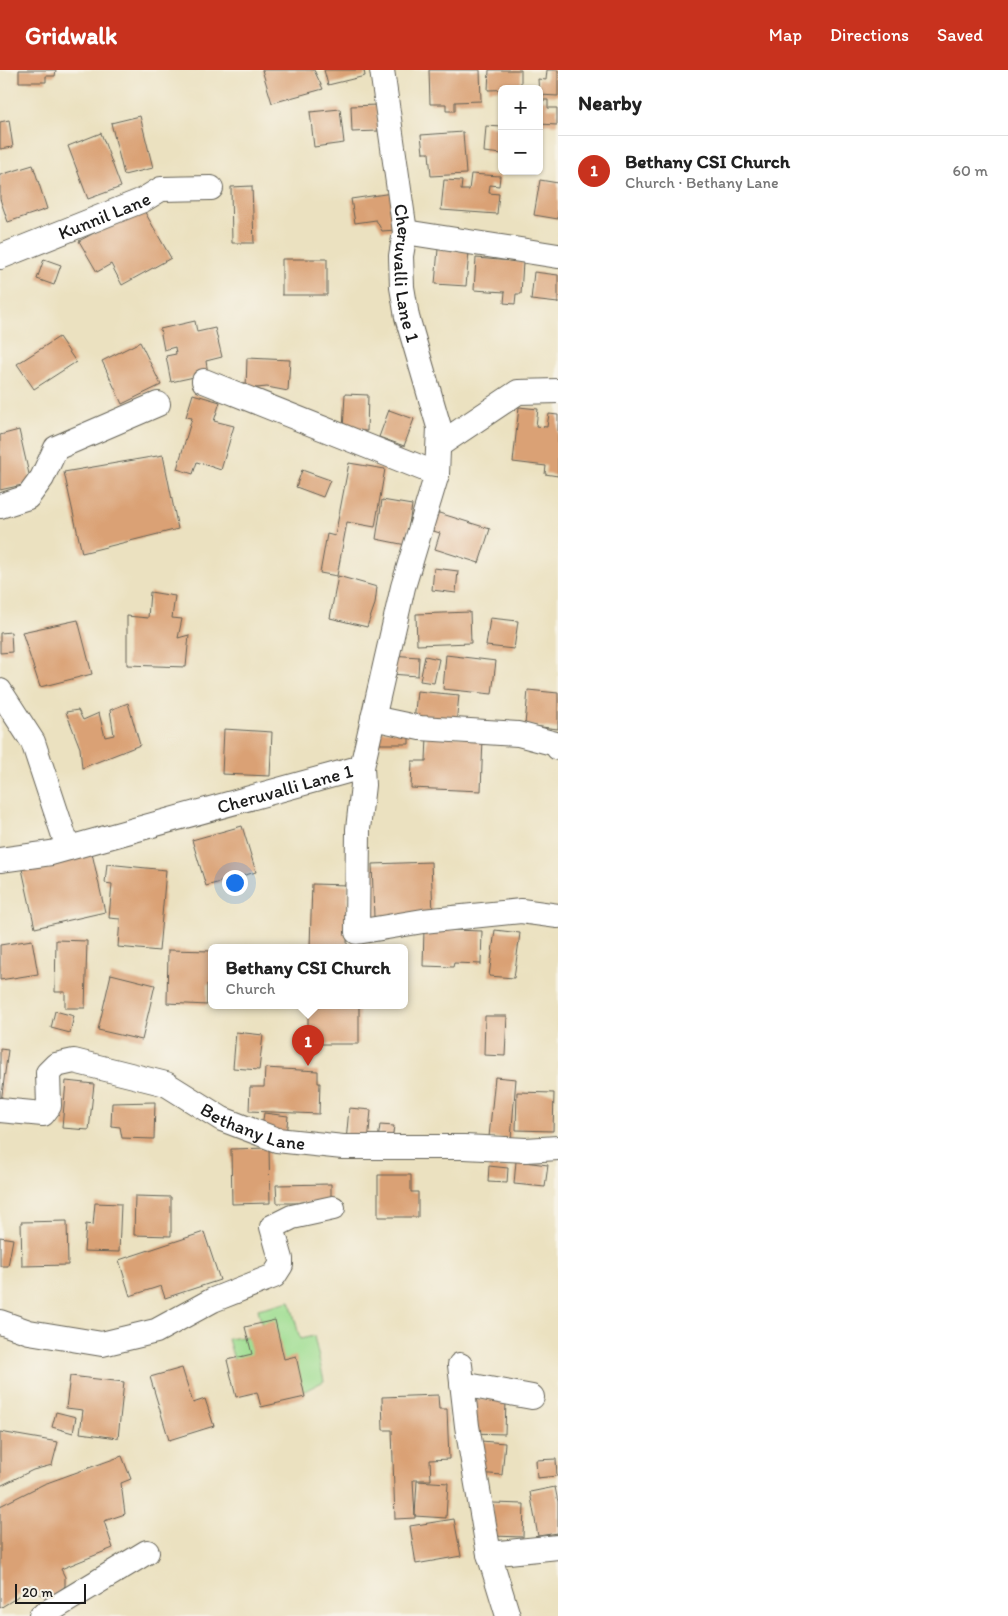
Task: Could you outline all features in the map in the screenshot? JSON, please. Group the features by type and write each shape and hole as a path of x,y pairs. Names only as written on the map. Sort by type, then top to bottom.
{"street":[{"name":"Cheruvalli Lane 1","path":"0,860 51,853 362,767 403,586 437,474 439,427 408,317 402,287 401,256 405,232 382,70"},
{"name":"Kunnil Lane","path":"0,257 143,200 161,189 211,188"},
{"path":"405,232 558,256"},
{"path":"204,381 437,474"},
{"path":"438,445 518,392 558,391"},
{"path":"0,506 28,497 42,478 56,448 158,404"},
{"path":"0,691 33,742 68,848"},
{"path":"373,718 420,728 518,734 556,744 558,748"},
{"path":"362,767 363,785 358,829 357,932 462,916 521,911 558,916"},
{"name":"Bethany Lane","path":"0,1110 42,1114 49,1106 48,1073 56,1065 74,1061 166,1084 222,1119 277,1140 344,1147 464,1147 526,1150 558,1148"},
{"path":"0,1322 29,1332 102,1344 156,1331 213,1300 274,1276 281,1265 281,1259 272,1227 292,1217 333,1208"},
{"path":"508,1616 489,1554 467,1426 461,1375 532,1397"},
{"path":"489,1554 558,1547"},
{"path":"41,1616 146,1552"}],"green space":[{"path":"290,1301 300,1339 314,1336 324,1381 299,1394 243,1391 228,1339 264,1334 258,1309"}],"building":[{"path":"19,70 56,70 55,76 46,76 46,82 19,82"},
{"path":"262,70 314,70 323,89 272,103"},
{"path":"324,70 364,70 365,76 328,85"},
{"path":"429,70 480,70 481,101 455,102 455,111 446,111 446,104 430,104"},
{"path":"489,70 521,70 521,85 498,85 498,90 488,90"},
{"path":"547,70 558,70 558,96 543,95 543,85 538,85 538,79 546,80"},
{"path":"543,100 548,100 548,108 557,108 557,125 543,124"},
{"path":"377,105 378,131 352,132 351,106"},
{"path":"340,109 344,143 314,147 310,112"},
{"path":"140,116 153,168 124,175 111,123"},
{"path":"9,120 13,147 0,149 0,122"},
{"path":"486,126 498,127 498,154 484,152"},
{"path":"463,132 466,174 431,176 429,153 423,153 421,135"},
{"path":"101,133 121,187 88,199 68,146"},
{"path":"33,165 47,209 8,222 0,199 0,175"},
{"path":"471,174 500,176 499,186 490,185 489,193 499,194 497,214 441,210 444,180 462,181 461,190 469,190"},
{"path":"540,180 558,183 558,219 534,215"},
{"path":"252,186 254,243 232,243 231,187"},
{"path":"392,193 396,230 382,231 376,220 355,223 351,199"},
{"path":"142,207 171,258 122,285 111,264 97,272 79,241"},
{"path":"438,249 469,252 466,286 435,284"},
{"path":"476,258 523,262 521,294 516,294 515,304 504,303 505,292 474,290"},
{"path":"44,259 61,265 54,285 37,279"},
{"path":"282,259 327,259 327,295 282,295"},
{"path":"534,272 558,275 558,303 531,300"},
{"path":"195,321 197,332 215,328 222,357 206,361 208,374 171,382 166,356 176,354 175,347 164,350 160,329"},
{"path":"59,337 76,362 34,389 17,364"},
{"path":"140,342 161,385 122,404 102,361"},
{"path":"247,358 290,360 288,391 267,387 246,389"},
{"path":"193,394 220,402 214,421 234,426 221,470 197,462 193,474 177,469 192,418 186,417"},
{"path":"345,394 368,395 367,431 343,430"},
{"path":"519,407 538,409 536,426 547,427 549,414 558,415 558,476 545,474 546,466 513,462"},
{"path":"389,410 414,419 404,446 379,437"},
{"path":"19,430 31,483 0,490 0,435"},
{"path":"163,455 178,529 82,553 64,472"},
{"path":"349,463 385,469 375,527 347,522 337,576 320,573 327,534 335,536"},
{"path":"302,470 330,480 323,497 296,487"},
{"path":"382,500 412,505 406,545 376,539"},
{"path":"436,512 490,529 479,563 435,549 440,533 430,530"},
{"path":"434,568 458,571 456,593 432,590"},
{"path":"338,576 377,587 375,604 367,627 330,618"},
{"path":"150,592 175,596 172,618 182,619 178,638 189,635 186,667 127,665 127,616 148,618"},
{"path":"470,612 471,643 417,645 416,614"},
{"path":"490,618 518,621 514,649 486,646"},
{"path":"78,620 92,674 40,687 22,632"},
{"path":"11,632 12,652 0,653 0,633"},
{"path":"391,655 419,657 418,676 390,674"},
{"path":"446,655 496,661 492,694 443,689"},
{"path":"425,656 439,659 434,683 420,681"},
{"path":"528,690 558,693 558,729 525,725"},
{"path":"417,691 459,695 456,725 414,721"},
{"path":"128,703 140,745 82,768 80,748 66,712 78,710 83,720 99,713 105,737 114,735 110,710"},
{"path":"224,729 272,732 270,776 222,774"},
{"path":"377,731 409,731 409,744 377,744"},
{"path":"427,736 483,738 481,791 411,788 412,761 426,761"},
{"path":"242,826 256,872 206,886 192,840"},
{"path":"92,853 105,912 35,928 22,869"},
{"path":"431,862 433,914 374,917 372,864"},
{"path":"107,864 166,870 159,951 118,947 120,919 109,918 112,884 105,883"},
{"path":"312,884 348,885 347,944 310,944"},
{"path":"424,929 482,931 481,964 454,963 453,967 423,966"},
{"path":"495,930 520,933 514,978 489,976"},
{"path":"32,940 38,974 0,980 0,945"},
{"path":"56,940 87,941 85,1008 65,1008 65,992 55,992"},
{"path":"168,950 208,951 207,1005 167,1003"},
{"path":"111,974 155,985 142,1040 98,1030"},
{"path":"308,1009 359,1009 359,1044 308,1044"},
{"path":"55,1011 74,1016 70,1033 51,1028"},
{"path":"485,1016 507,1016 505,1056 484,1055"},
{"path":"236,1032 263,1035 259,1070 233,1068"},
{"path":"0,1049 8,1050 1,1102 0,1102"},
{"path":"265,1068 318,1071 318,1083 320,1083 319,1114 249,1111 250,1087 264,1087"},
{"path":"495,1077 516,1079 511,1139 489,1137"},
{"path":"66,1081 94,1084 89,1130 62,1128"},
{"path":"517,1092 554,1093 553,1131 516,1130"},
{"path":"155,1102 154,1139 122,1138 120,1127 111,1126 112,1103"},
{"path":"349,1108 371,1110 368,1143 346,1142"},
{"path":"264,1113 288,1116 286,1136 261,1133"},
{"path":"380,1125 394,1126 392,1141 378,1140"},
{"path":"269,1148 270,1203 232,1204 231,1149"},
{"path":"516,1161 548,1165 545,1187 514,1184"},
{"path":"489,1166 508,1168 507,1183 488,1182"},
{"path":"378,1175 411,1175 411,1192 418,1192 418,1217 378,1217"},
{"path":"331,1184 331,1203 277,1203 276,1185"},
{"path":"135,1196 171,1197 171,1236 134,1235"},
{"path":"95,1203 121,1204 119,1252 84,1251 86,1224 93,1225"},
{"path":"67,1221 68,1265 22,1266 21,1222"},
{"path":"204,1232 220,1280 165,1298 161,1286 130,1296 119,1260"},
{"path":"0,1237 13,1239 8,1266 0,1266"},
{"path":"275,1320 284,1359 296,1356 305,1397 261,1407 257,1392 236,1397 227,1360 252,1354 245,1327"},
{"path":"182,1368 193,1403 205,1399 214,1426 169,1440 150,1377"},
{"path":"70,1376 124,1382 118,1438 80,1433 83,1410 66,1408"},
{"path":"438,1395 439,1409 447,1409 449,1459 430,1460 431,1480 413,1480 415,1518 395,1519 392,1430 383,1430 382,1397"},
{"path":"470,1399 506,1400 505,1434 469,1433"},
{"path":"56,1412 76,1417 73,1433 52,1427"},
{"path":"0,1432 58,1442 52,1465 33,1470 0,1486"},
{"path":"481,1441 505,1443 502,1475 478,1473"},
{"path":"122,1456 131,1479 121,1483 125,1514 104,1521 113,1548 61,1569 65,1577 65,1586 55,1595 46,1597 37,1593 31,1585 0,1608 0,1506 44,1484"},
{"path":"556,1459 557,1476 537,1478 536,1460"},
{"path":"417,1481 448,1483 446,1518 415,1516"},
{"path":"555,1487 558,1502 558,1533 538,1536 530,1492"},
{"path":"493,1503 524,1504 523,1537 492,1536"},
{"path":"454,1519 461,1556 416,1564 410,1526"}],"place":[{"name":"Bethany CSI Church","path":"308,1066"}]}
